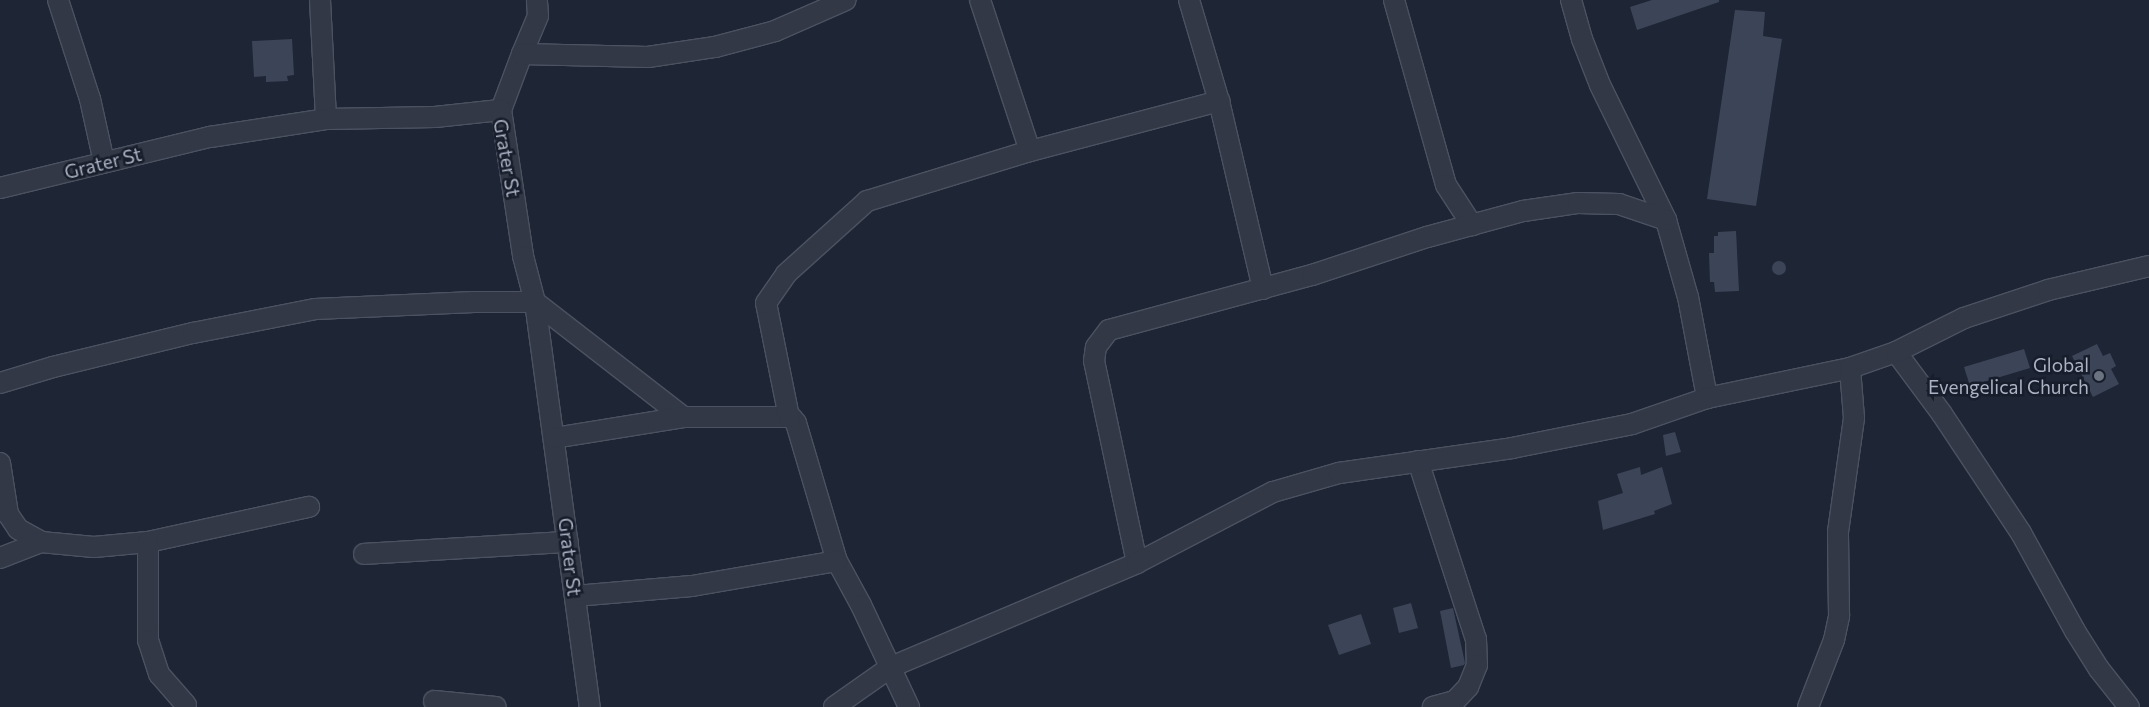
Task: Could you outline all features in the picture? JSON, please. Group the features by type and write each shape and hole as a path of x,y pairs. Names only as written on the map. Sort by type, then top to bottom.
{"street":[{"path":"58,0 90,99 104,162"},
{"path":"320,0 326,119"},
{"path":"501,110 538,16 537,0"},
{"path":"522,54 648,57 715,47 775,31 846,0"},
{"path":"980,0 1030,151"},
{"path":"1189,0 1219,100 1263,289"},
{"path":"1394,0 1446,185 1472,225"},
{"path":"1571,0 1582,38 1600,85 1666,220 1688,297 1707,398"},
{"path":"909,707 891,666 837,560 796,423 789,416 766,303 786,274 867,201 1030,151 1219,100"},
{"name":"Grater St","path":"0,188 210,137 326,119 436,117 501,110 523,256 534,302 590,707"},
{"path":"1137,563 1094,361 1096,347 1109,330 1263,289 1524,211 1578,203 1619,204 1666,220"},
{"path":"834,707 891,666 1137,563 1273,492 1339,473 1512,448 1632,424 1707,398 1850,368 1896,352 1964,318 2048,290 2149,266"},
{"path":"0,383 53,367 193,333 315,309 474,302 534,302 683,417"},
{"path":"1896,352 1942,414 2021,534 2075,631 2099,669 2129,707"},
{"path":"1808,707 1834,640 1838,616 1838,532 1854,418 1850,368"},
{"path":"554,438 683,417 789,416"},
{"path":"1418,461 1476,639 1477,665 1468,687 1455,702 1433,707"},
{"path":"0,463 8,514 18,529 41,542 94,547 148,542 309,507"},
{"path":"0,558 41,542"},
{"path":"148,542 148,640 158,674 186,705"},
{"path":"364,554 568,542"},
{"path":"576,596 692,586 837,560"},
{"path":"434,702 496,707"}],"building":[{"path":"1652,0 1719,0 1719,2 1637,30 1630,7"},
{"path":"1735,10 1765,12 1763,36 1782,39 1756,206 1707,199"},
{"path":"292,39 294,75 287,76 288,81 266,82 266,76 254,77 252,41"},
{"path":"1736,231 1739,291 1715,292 1714,282 1710,282 1709,253 1714,253 1714,236 1718,236 1718,232"},
{"path":"1776,261 1782,261 1786,268 1782,275 1776,275 1772,271 1772,265"},
{"name":"Global Evengelical Church","path":"2097,344 2103,356 2110,353 2116,366 2111,369 2119,384 2093,397 2072,356"},
{"path":"2024,349 2030,368 1970,386 1964,367"},
{"path":"1675,432 1681,452 1666,456 1663,435"},
{"path":"1640,467 1641,475 1662,467 1672,504 1654,511 1655,514 1603,530 1598,501 1623,493 1617,474"},
{"path":"1411,603 1418,628 1399,633 1393,608"},
{"path":"1453,608 1465,663 1464,665 1451,668 1440,611"},
{"path":"1361,614 1371,644 1339,655 1328,625"}],"place":[{"name":"Global Evengelical Church","path":"2099,376"}]}
